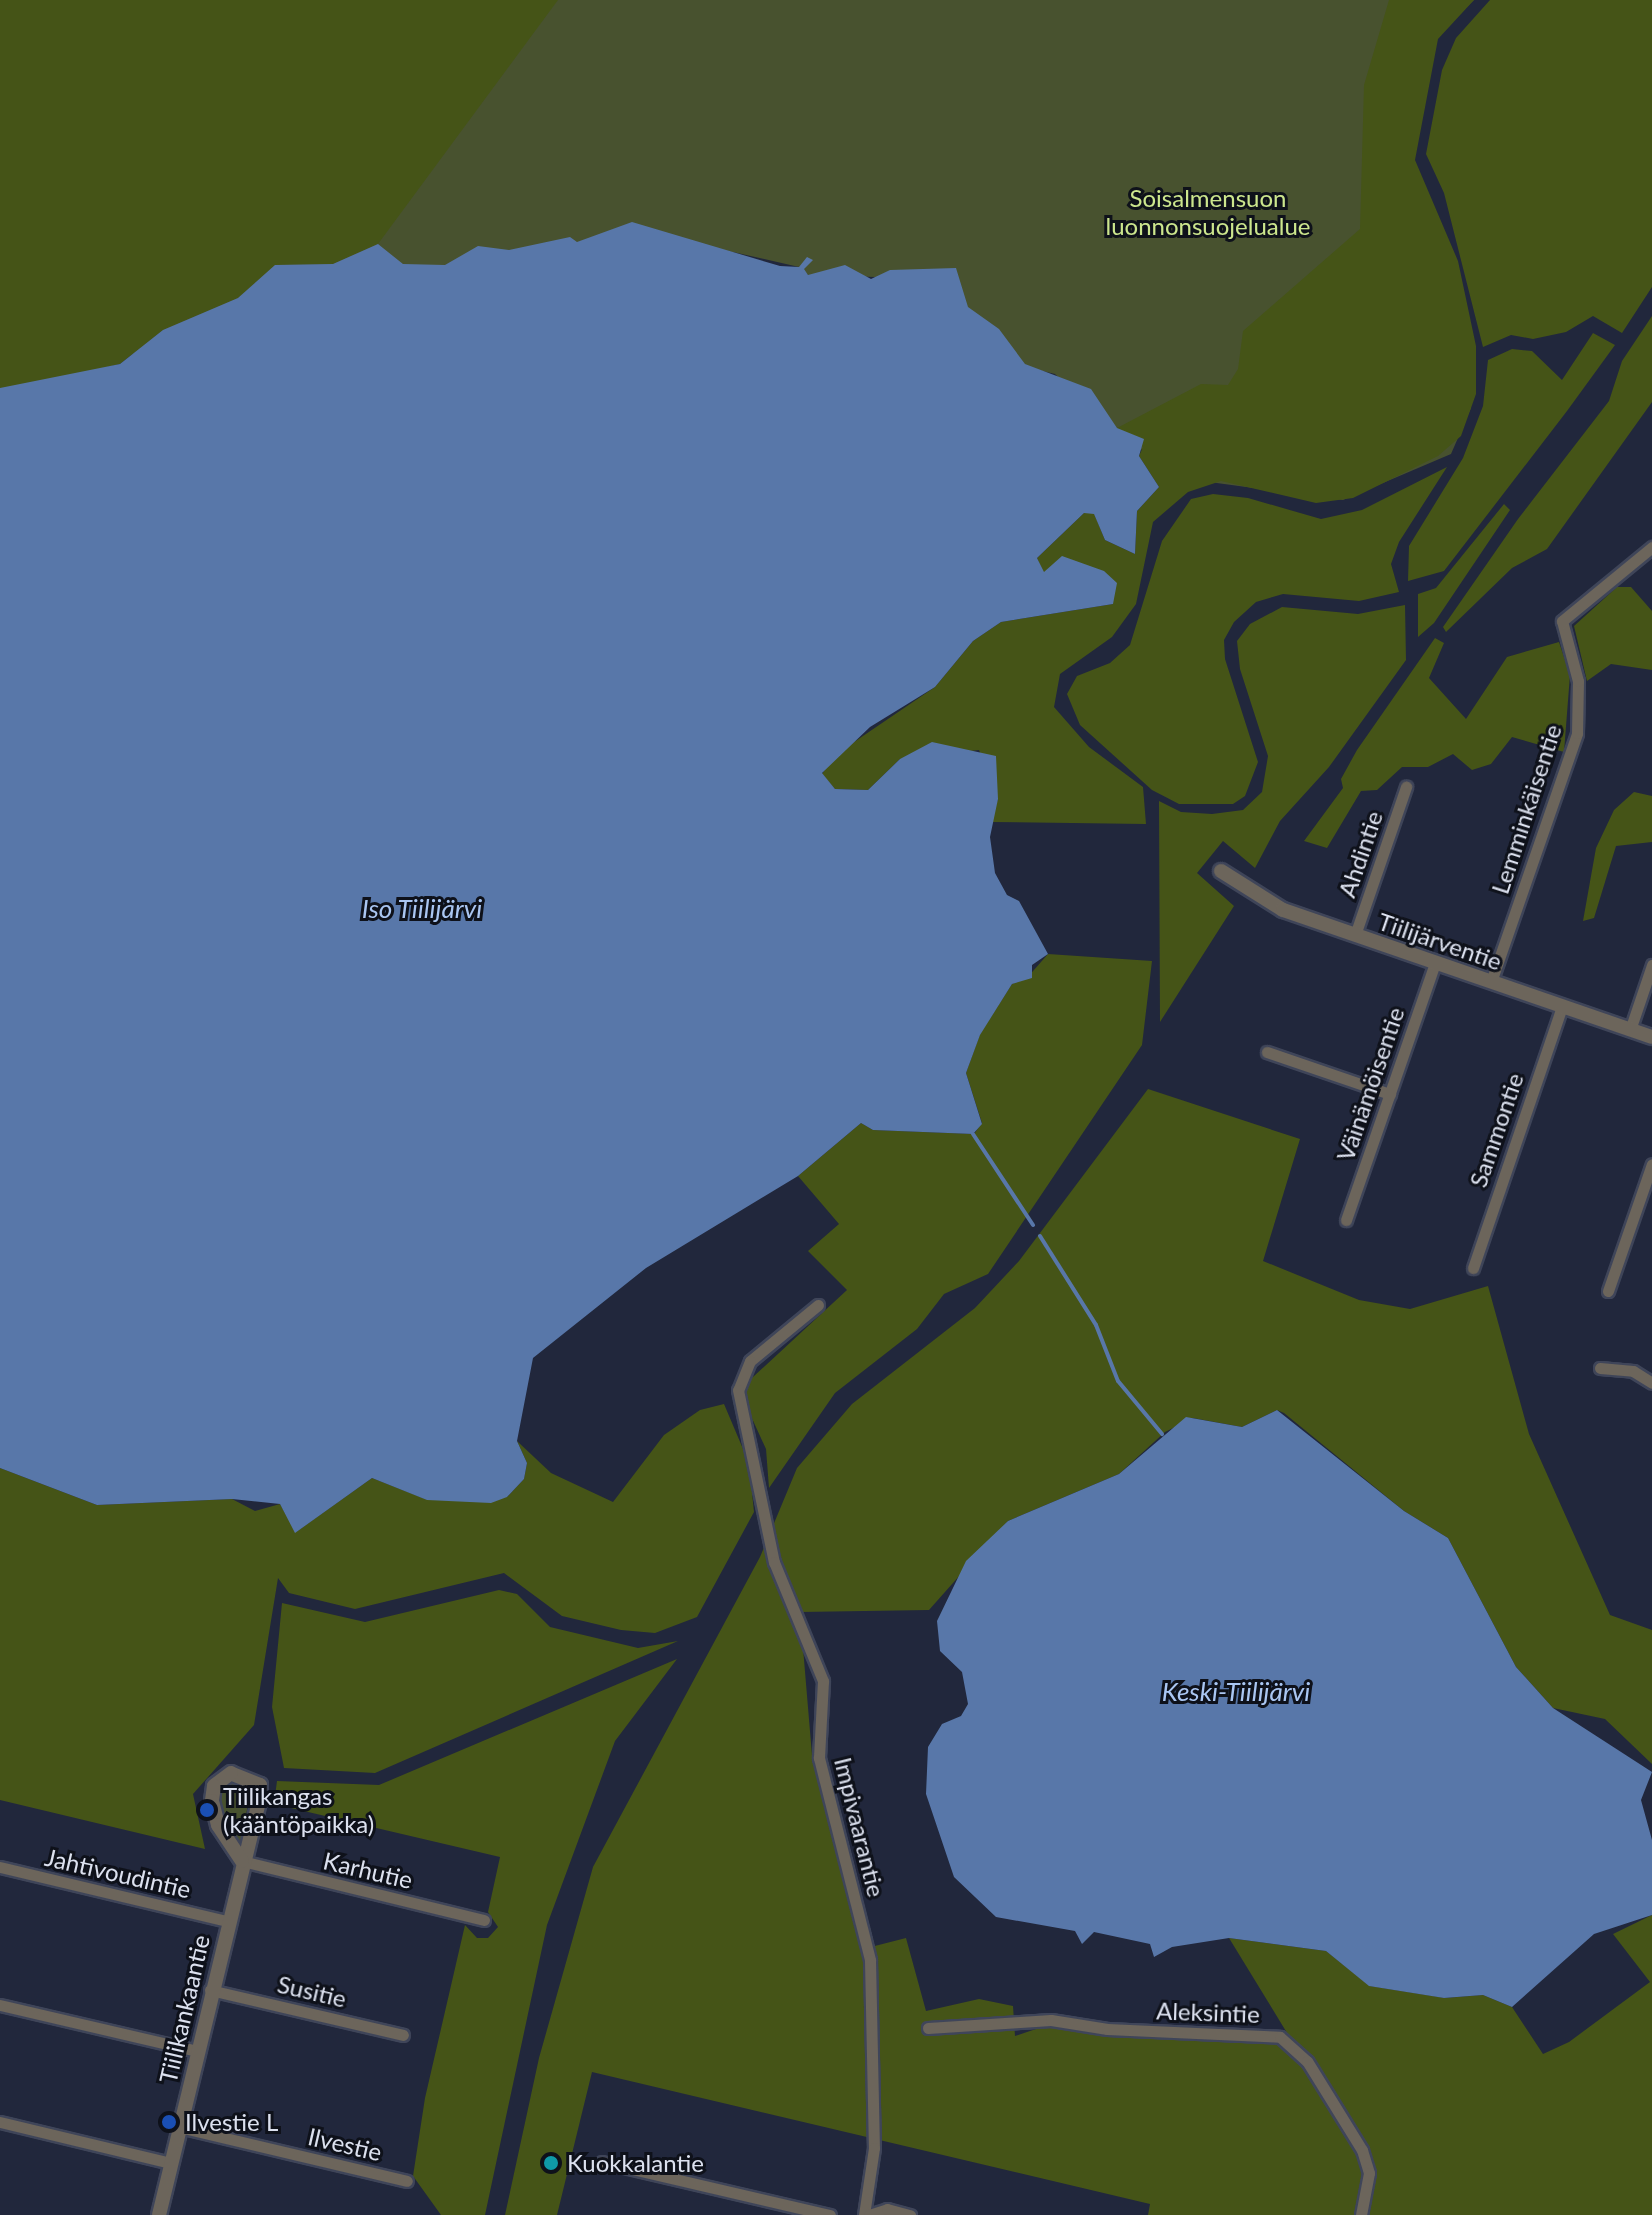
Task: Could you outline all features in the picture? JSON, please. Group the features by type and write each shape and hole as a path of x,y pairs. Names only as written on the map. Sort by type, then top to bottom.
{"street":[{"name":"Lemminkäisentie","path":"1491,982 1577,733 1578,681 1562,621 1652,547"},
{"name":"Ahdintie","path":"1355,935 1406,787"},
{"name":"Tiilijärventie","path":"1221,871 1261,900 1652,1037"},
{"name":"Väinämöisentie","path":"1346,1220 1435,963"},
{"path":"1630,1030 1652,965"},
{"name":"Sammontie","path":"1473,1268 1562,1006"},
{"path":"1267,1052 1390,1094"},
{"path":"1608,1291 1652,1164"},
{"name":"Impivaarantie","path":"818,1305 750,1361 738,1390 774,1562 823,1681 819,1758 870,1960 874,2148 866,2215"},
{"path":"1600,1368 1633,1371 1652,1383"},
{"name":"Tiilikankaantie","path":"159,2215 260,1785 231,1773 214,1786 212,1801 218,1825 242,1861"},
{"name":"Karhutie","path":"242,1861 484,1920"},
{"name":"Jahtivoudintie","path":"0,1867 227,1921"},
{"name":"Susitie","path":"210,1990 403,2035"},
{"path":"0,2005 197,2051"},
{"name":"Aleksintie","path":"928,2028 1051,2020 1107,2029 1280,2037 1307,2061 1362,2150 1369,2173 1361,2215"},
{"path":"0,2122 171,2163"},
{"name":"Ilvestie","path":"179,2127 407,2181"},
{"path":"602,2162 830,2215"},
{"path":"866,2215 887,2209 910,2215"}],"green space":[{"path":"0,0 558,0 378,244 333,264 275,265 238,298 163,330 120,364 18,389 0,388"},
{"name":"Soisalmensuon luonnonsuojelualue","path":"280,0 1474,0 1436,37 1409,143 1469,331 1471,408 1451,454 1343,500 1202,481 1121,439 1055,374 1030,368 875,277 808,275 799,267 733,252 571,246 453,263 0,392 0,334"},
{"path":"1389,0 1474,0 1438,39 1415,160 1458,261 1476,346 1476,394 1461,436 1438,456 1353,498 1316,503 1221,481 1188,492 1153,522 1136,604 1112,637 1060,674 1054,707 1089,747 1143,787 1146,824 990,822 998,799 979,750 900,759 868,790 835,789 822,774 835,755 935,687 973,641 1001,622 1113,604 1043,572 1037,558 1084,513 1094,513 1105,540 1135,554 1137,511 1159,487 1139,456 1143,447 1117,428 1201,384 1228,385 1238,369 1243,331 1360,229 1364,85"},
{"path":"1490,0 1652,0 1652,287 1622,333 1593,316 1566,332 1533,339 1511,335 1483,347 1444,193 1426,154 1442,70 1456,38"},
{"path":"1652,316 1652,402 1547,549 1512,568 1446,632 1443,627 1518,519 1609,401 1622,361"},
{"path":"1593,333 1615,345 1567,411 1444,571 1408,581 1409,546 1463,458 1483,406 1488,360 1512,349 1532,351 1562,380"},
{"path":"1447,467 1399,542 1391,564 1399,592 1359,601 1283,594 1256,602 1234,622 1224,640 1225,659 1258,762 1245,796 1233,804 1179,804 1152,790 1080,725 1067,694 1077,676 1110,663 1130,645 1162,541 1191,499 1213,494 1248,498 1321,519 1362,510"},
{"path":"1504,504 1510,510 1434,623 1418,637 1418,594 1436,588"},
{"path":"1617,587 1631,587 1652,611 1652,670 1611,664 1587,681 1574,626"},
{"path":"1405,605 1406,660 1329,767 1280,821 1255,868 1223,841 1197,873 1234,906 1160,1022 1159,801 1181,812 1212,814 1243,810 1262,792 1268,756 1240,669 1237,641 1250,624 1282,607 1358,614"},
{"path":"1435,638 1444,643 1429,678 1466,719 1507,657 1559,642 1570,675 1564,752 1512,737 1491,764 1472,770 1453,754 1428,767 1402,767 1377,790 1361,791 1327,848 1304,841 1343,788 1341,779 1357,750"},
{"path":"1634,792 1652,796 1652,842 1616,846 1594,918 1583,921 1596,848 1614,810"},
{"path":"1048,954 1152,961 1142,1045 988,1274 944,1294 917,1329 835,1393 769,1488 766,1449 739,1390 847,1290 808,1251 839,1224 798,1176 861,1123 873,1130 974,1134 982,1123 966,1073 980,1034 1012,984 1026,979"},
{"path":"1148,1089 1300,1139 1263,1261 1359,1300 1410,1309 1488,1286 1529,1434 1610,1615 1652,1630 1652,1764 1605,1719 1553,1708 1516,1667 1448,1538 1404,1511 1284,1413 1277,1410 1242,1427 1193,1418 1165,1432 1119,1474 1008,1521 929,1610 800,1612 812,1755 863,1949 906,1938 926,2011 979,1999 1013,2006 1015,2036 1051,2024 1295,2046 1229,1938 1326,1951 1370,1986 1445,1998 1483,1995 1512,2007 1543,2054 1569,2042 1650,1982 1613,1934 1652,1915 1652,2215 1148,2215 1150,2204 592,2072 557,2215 505,2215 539,2058 593,1867 760,1557 797,1468 852,1404 975,1308 1019,1261"},
{"path":"724,1404 749,1463 754,1512 697,1617 655,1633 621,1630 562,1616 504,1573 355,1609 289,1593 278,1578 254,1725 193,1794 205,1849 0,1800 0,1468 97,1505 232,1499 255,1511 280,1504 296,1532 372,1478 428,1500 507,1497 524,1479 527,1463 517,1441 551,1473 613,1502 664,1435 700,1410"},
{"path":"499,1590 517,1594 550,1627 638,1648 678,1641 375,1773 284,1768 272,1707 282,1603 365,1622"},
{"path":"677,1659 615,1741 547,1925 485,2215 441,2215 413,2176 425,2098 465,1925 477,1938 488,1938 498,1927 488,1912 500,1857 274,1804 277,1781 379,1785"},
{"path":"231,1778 247,1782 250,1793 240,1848 218,1812 218,1794"}],"water":[{"name":"Iso Tiilijärvi","path":"632,222 780,266 799,267 807,257 813,260 804,269 808,275 845,265 871,279 890,270 956,268 968,307 999,329 1025,364 1091,389 1117,428 1144,439 1139,456 1159,487 1137,511 1135,554 1105,540 1094,514 1084,513 1037,558 1044,572 1062,556 1104,571 1117,583 1113,604 1001,622 973,641 935,687 870,727 822,773 835,789 868,790 900,759 932,742 996,756 998,799 990,837 995,873 1007,895 1019,901 1048,954 1032,965 1032,978 1012,984 980,1035 966,1073 982,1124 973,1134 873,1130 861,1123 798,1176 646,1268 533,1358 517,1441 527,1463 524,1479 507,1497 491,1503 427,1500 372,1478 295,1533 280,1504 232,1499 97,1505 0,1468 0,388 120,364 163,330 238,298 275,265 333,264 378,244 403,264 445,265 478,246 509,250 570,237 577,242"},
{"name":"Keski-Tiilijärvi","path":"1277,1410 1404,1511 1448,1538 1516,1667 1553,1708 1652,1772 1641,1800 1652,1840 1652,1915 1594,1934 1512,2007 1483,1995 1444,1998 1369,1986 1326,1951 1229,1938 1172,1947 1154,1957 1150,1944 1094,1932 1082,1944 1075,1931 996,1917 954,1877 926,1794 928,1747 942,1724 961,1716 968,1704 962,1672 940,1651 937,1621 966,1561 1008,1521 1119,1474 1186,1417 1242,1427"}],"waterway":[{"path":"973,1134 1033,1225"},
{"path":"1040,1236 1096,1325 1118,1381 1162,1434"}],"place":[{"name":"Tiilikangas (kääntöpaikka)","path":"207,1810"},
{"name":"Ilvestie L","path":"169,2122"},
{"name":"Kuokkalantie","path":"551,2163"}]}
